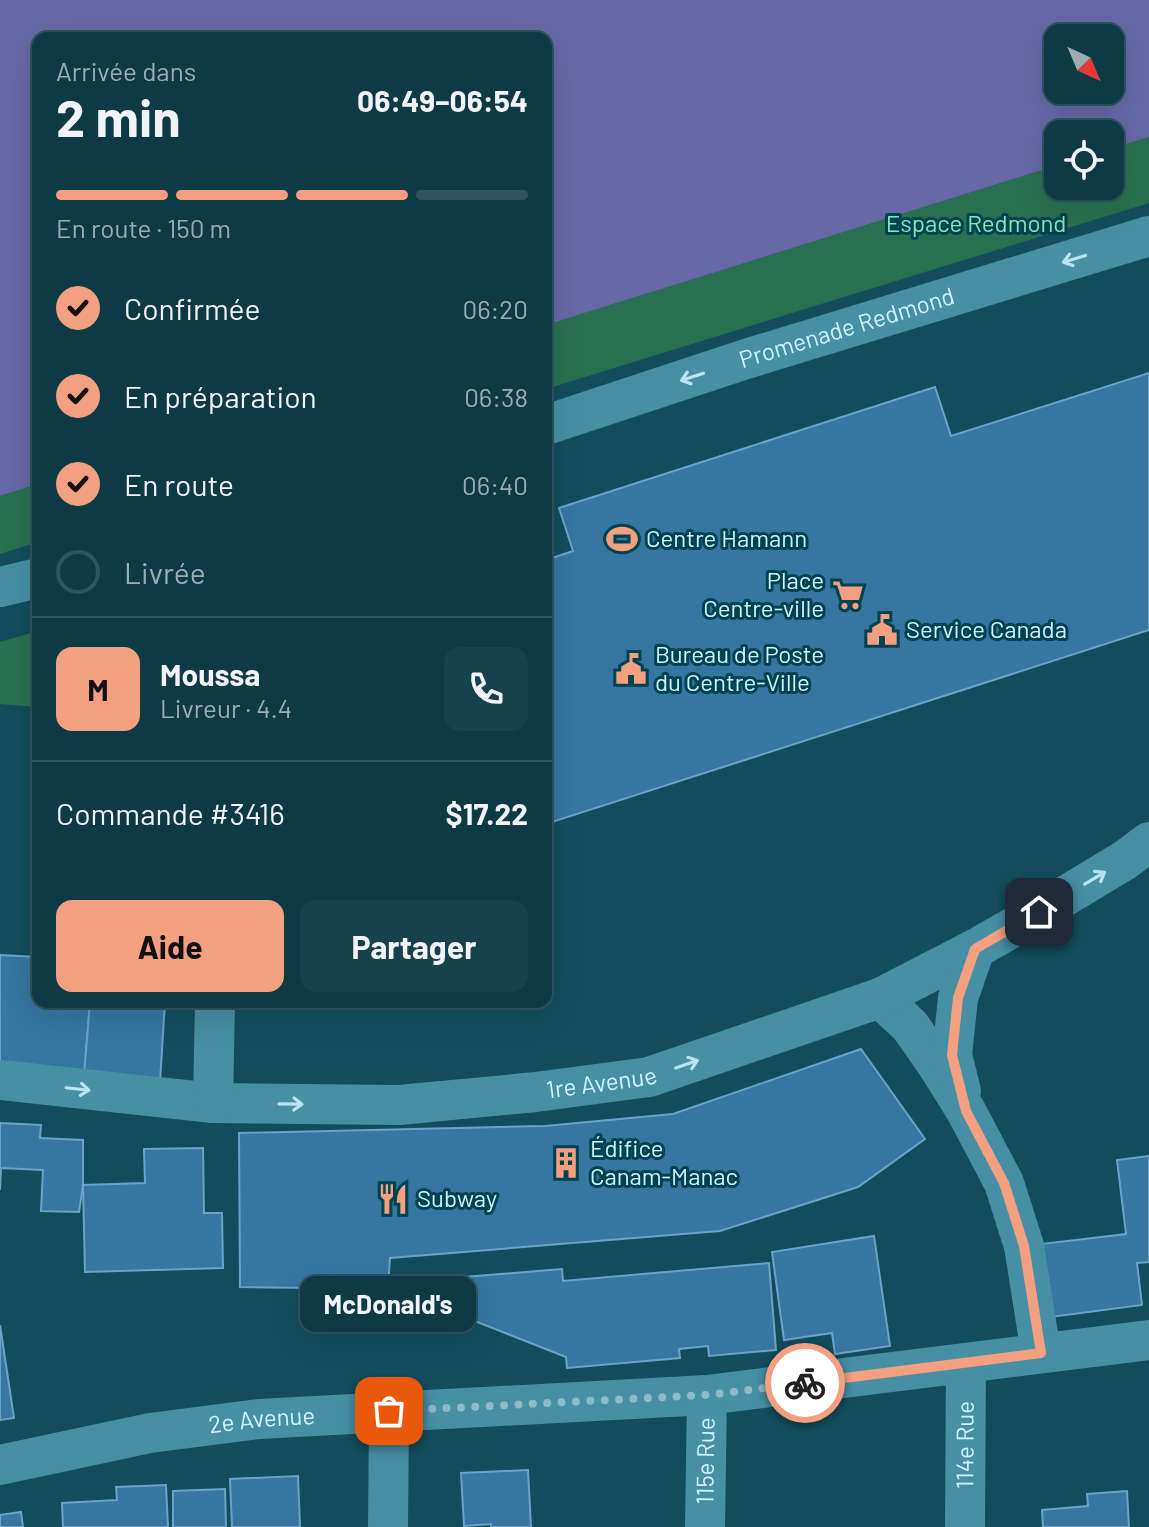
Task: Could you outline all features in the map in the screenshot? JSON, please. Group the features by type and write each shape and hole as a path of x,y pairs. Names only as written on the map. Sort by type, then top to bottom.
{"street":[{"name":"Promenade Redmond","path":"552,423 746,359 1149,236"},
{"path":"0,587 32,579"},
{"name":"1re Avenue","path":"0,1080 213,1103 399,1105 649,1077 880,998 975,949 1125,860 1149,842"},
{"path":"966,1111 952,1055 958,998 975,949"},
{"path":"880,998 910,1026 936,1063 966,1111 1004,1183 1024,1246 1041,1353"},
{"path":"213,1103 215,1008"},
{"name":"2e Avenue","path":"0,1465 150,1433 259,1419 707,1395 1149,1340"},
{"name":"114e Rue","path":"965,1527 966,1363"},
{"name":"115e Rue","path":"705,1527 707,1395"},
{"path":"388,1527 389,1411"}],"green space":[{"name":"Espace Redmond","path":"1149,137 1149,203 552,387 552,323 1044,169 1044,200 1124,200 1124,145"},
{"path":"32,486 32,544 0,554 0,496"},
{"path":"32,633 32,707 0,704 0,642"}],"water":[{"path":"0,0 1149,0 1149,137 1124,145 1124,120 1044,120 1044,169 552,323 552,32 32,32 32,486 0,496"}],"building":[{"name":"Place Centre-ville","path":"1149,373 1149,630 552,822 552,558 573,551 559,508 935,387 951,436"},
{"path":"0,955 32,957 32,1008 90,1008 84,1076 0,1073"},
{"path":"90,1008 165,1008 160,1082 84,1076"},
{"name":"Édifice Canam-Manac","path":"861,1049 925,1139 858,1187 720,1231 390,1258 388,1289 240,1287 239,1133 545,1126 673,1114"},
{"path":"0,1123 41,1125 40,1138 83,1140 83,1185 79,1212 41,1211 43,1170 1,1168 0,1190"},
{"path":"203,1148 204,1213 222,1213 223,1268 85,1272 83,1185 145,1183 144,1149"},
{"path":"1149,1156 1149,1262 1137,1263 1142,1305 1051,1317 1041,1244 1126,1234 1117,1160"},
{"path":"874,1236 890,1346 835,1354 832,1333 784,1340 772,1252"},
{"path":"769,1263 776,1350 709,1356 708,1346 679,1349 680,1358 567,1368 566,1357 467,1318 464,1277 562,1269 563,1281"},
{"path":"0,1325 14,1418 0,1420"},
{"path":"528,1470 531,1527 491,1527 491,1524 464,1526 461,1473"},
{"path":"298,1476 300,1527 232,1527 230,1479"},
{"path":"166,1485 168,1527 63,1527 62,1503 117,1500 116,1487"},
{"path":"225,1489 226,1527 173,1527 173,1491"},
{"path":"1127,1491 1129,1527 1043,1527 1042,1510 1088,1506 1087,1494"},
{"path":"21,1512 23,1527 0,1527 0,1515"}],"way so far":[{"path":"389,1411 707,1395 805,1383"}],"place":[{"name":"Centre Hamann","path":"622,539"},
{"name":"Place Centre-ville","path":"848,595"},
{"name":"Service Canada","path":"882,630"},
{"name":"Bureau de Poste du Centre-Ville","path":"631,669"},
{"name":"Édifice Canam-Manac","path":"566,1163"},
{"name":"Subway","path":"393,1199"},
{"name":"McDonald's","path":"389,1411"}],"route":[{"path":"805,1383 1041,1353 1024,1246 1004,1183 966,1111 952,1055 958,998 975,949 1039,912"}]}
